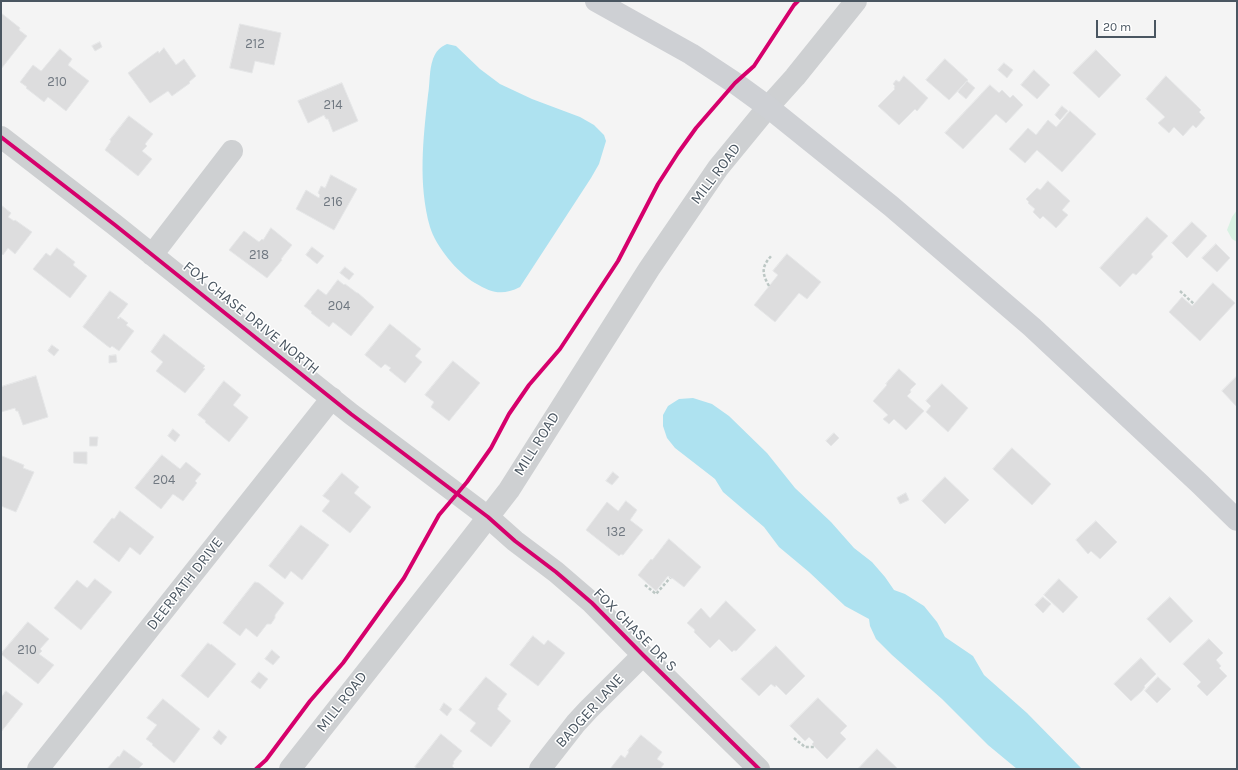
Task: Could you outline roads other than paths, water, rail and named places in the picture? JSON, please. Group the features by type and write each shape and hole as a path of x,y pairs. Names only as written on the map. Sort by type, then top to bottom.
{"main road":[{"path":"596,1 691,54 735,83 768,107 891,206 1032,327 1237,520"}],"street":[{"name":"MILL ROAD","path":"290,769 509,490 653,262 718,168 768,107 795,77 856,1"},
{"name":"FOX CHASE DRIVE NORTH","path":"1,136 332,398 488,517"},
{"path":"152,254 232,151"},
{"name":"DEERPATH DRIVE","path":"38,769 332,398"},
{"name":"FOX CHASE DR S","path":"488,517 515,541 556,572 592,604 759,769"},
{"name":"BADGER LANE","path":"540,769 588,710 642,655"}],"water":[{"path":"447,44 456,46 480,69 500,84 532,99 580,117 594,125 604,135 606,141 599,164 591,178 520,287 508,292 492,291 468,279 448,259 437,243 430,227 426,211 423,161 430,72 434,56 440,48"},
{"path":"693,398 712,404 729,416 767,453 795,488 831,522 854,548 872,562 894,590 905,594 924,606 937,622 945,637 973,656 984,675 1027,713 1082,769 1017,769 988,745 942,699 892,655 876,639 870,626 869,619 845,606 809,572 779,547 764,527 723,492 715,479 675,448 667,438 663,426 663,415 668,406 679,399"}]}
